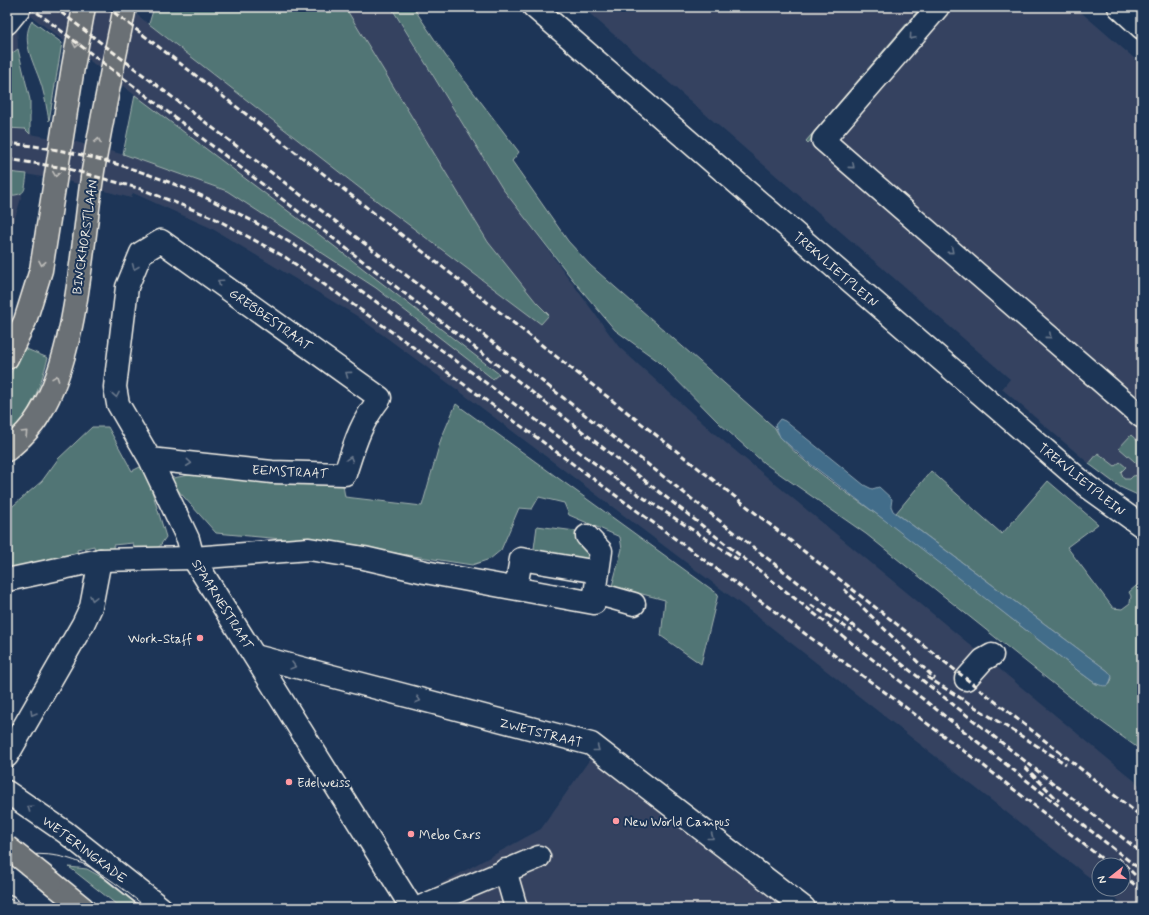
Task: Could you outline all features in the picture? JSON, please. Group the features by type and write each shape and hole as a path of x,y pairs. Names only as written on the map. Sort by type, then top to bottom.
{"main road":[{"path":"7,358 25,321 41,270 70,82 84,7"},
{"name":"BINCKHORSTLAAN","path":"7,450 28,431 40,413 50,394 64,354 77,291 96,154 125,7"},
{"path":"7,847 82,908"}],"street":[{"path":"7,23 20,7"},
{"name":"TREKVLIETPLEIN","path":"534,7 1088,487 1142,526"},
{"path":"938,7 823,140 1142,417"},
{"path":"1119,7 1142,28"},
{"name":"GREBBESTRAAT","path":"162,241 380,398"},
{"name":"SPAARNESTRAAT","path":"162,241 141,253 127,287 115,387 118,404 150,459 188,539 193,558 412,908"},
{"name":"EEMSTRAAT","path":"150,459 272,472 345,474 358,430 366,416 380,398"},
{"path":"7,580 100,560 193,558 309,549 364,558 425,572 516,587 594,603 601,551 587,536"},
{"path":"516,587 521,559 597,582 634,604"},
{"path":"7,756 83,624 91,607 100,560"},
{"path":"966,680 983,660 992,655"},
{"name":"ZWETSTRAAT","path":"255,656 591,744 804,908"},
{"name":"WETERINGKADE","path":"7,792 65,832 161,908"},
{"path":"418,908 539,856"},
{"path":"505,870 516,908"}],"shaded area":[{"path":"7,7 127,7 361,189 541,324 549,315 536,302 488,242 345,7 390,7 495,177 619,347 715,434 1142,787 1142,908 1128,908 1114,897 1131,897 1131,857 1091,857 1091,879 758,617 474,402 357,316 211,228 133,193 131,198 71,182 25,174 22,195 7,244 7,128 25,129 30,134 76,142 140,159 157,112 23,10 17,18 18,49 7,57"},
{"path":"582,7 1075,7 1142,65 1142,497 1107,479 1002,389 1010,379"},
{"path":"780,419 785,421 864,485 872,489 879,487 892,499 891,506 893,511 1108,671 1112,676 1109,685 1102,686 1081,673 809,463 780,437 775,425"},
{"path":"597,749 795,908 417,908 413,899 541,829"}],"green space":[{"path":"154,7 345,7 488,242 536,302 549,315 541,324 361,189 149,24"},
{"path":"391,7 413,7 445,55 519,152 512,161 568,241 590,265 775,428 793,451 826,478 888,522 1096,684 1110,684 1112,678 1108,671 896,513 931,471 1002,534 1048,481 1098,524 1067,547 1113,608 1122,609 1130,603 1131,596 1129,592 1142,581 1142,751 1095,717 866,534 764,463 720,424 658,361 615,330 573,280 502,188"},
{"path":"921,7 925,7 808,143 806,141"},
{"path":"32,21 62,43 49,121 42,87 28,45 28,29"},
{"path":"18,49 30,100 30,134 25,129 7,128 7,103 12,102 10,80 7,77 7,57"},
{"path":"135,95 321,236 499,374 493,379 376,288 227,191 123,154"},
{"path":"7,172 27,174 25,189 21,193 7,196"},
{"path":"24,348 48,358 37,391 28,410 7,437 7,380"},
{"path":"456,404 718,594 701,664 661,636 665,600 612,586 622,549 620,537 569,515 564,503 539,497 532,509 519,508 501,550 490,559 472,565 336,544 216,533 168,479 199,473 343,485 345,497 422,506 441,439"},
{"path":"92,427 108,427 132,471 144,465 166,537 159,547 135,553 133,543 113,545 114,555 96,557 94,546 77,550 79,560 7,578 7,511 42,481 58,459"},
{"path":"1131,435 1142,445 1142,468 1119,448"},
{"path":"1098,453 1115,466 1120,462 1126,467 1121,472 1124,479 1130,479 1142,472 1142,497 1120,487 1089,464"},
{"path":"537,526 591,533 587,563 533,556"},
{"path":"69,867 87,869 103,878 141,908 121,908"}],"tram line":[{"path":"7,858 29,855 49,855 66,858 83,864 99,872 147,908"},
{"path":"7,898 29,908"}],"railway":[{"path":"30,7 518,381 1142,871"},
{"path":"54,7 444,304 1142,853"},
{"path":"107,7 347,192 1142,817"},
{"path":"7,143 52,149 140,171 182,187 263,227 340,275 624,485 740,561"},
{"path":"7,159 65,168 141,189 214,218 285,257 402,339 897,701 984,766 1100,857"},
{"path":"844,589 935,679"},
{"path":"811,605 852,631"},
{"path":"927,677 1066,764"},
{"path":"1025,767 1059,801"},
{"path":"1131,871 1142,882"},
{"path":"1131,882 1142,891"}],"place":[{"name":"Work-Staff","path":"200,638"},
{"name":"Edelweiss","path":"289,782"},
{"name":"New World Campus","path":"616,821"},
{"name":"Mebo Cars","path":"411,834"}]}
